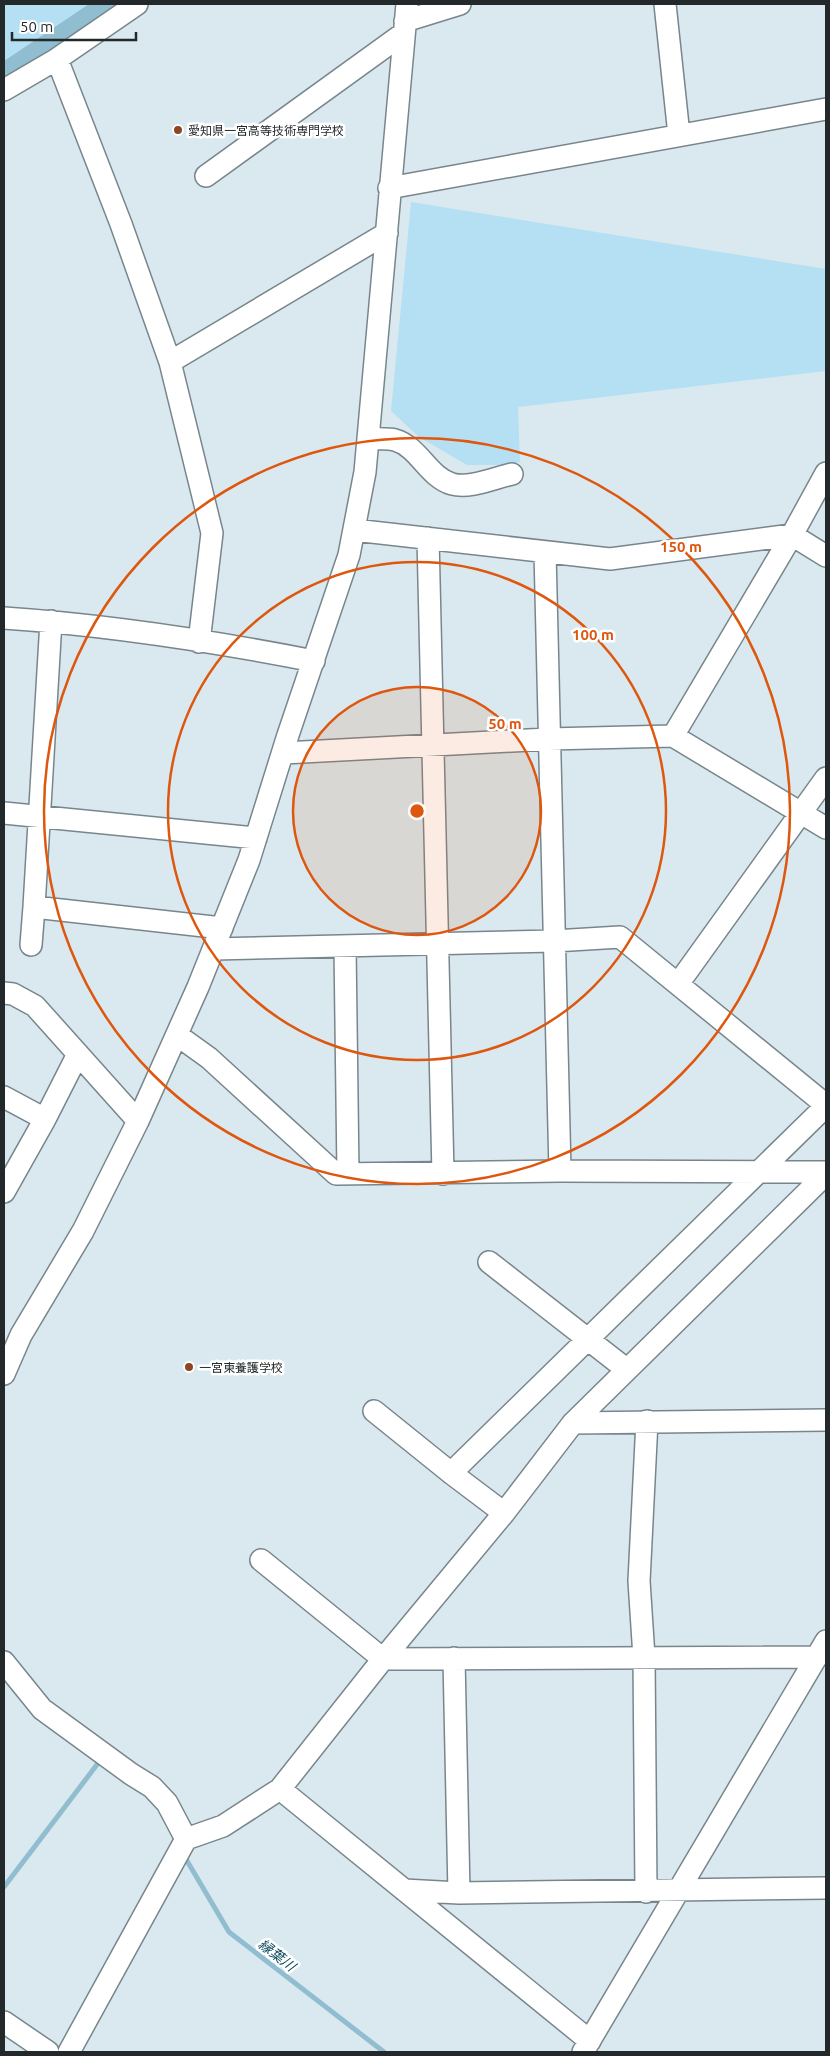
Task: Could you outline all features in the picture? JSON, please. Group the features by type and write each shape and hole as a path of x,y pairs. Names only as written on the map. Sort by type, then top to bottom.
{"street":[{"path":"4,90 57,59 137,4"},
{"path":"206,176 406,19 460,4"},
{"path":"665,4 680,135"},
{"path":"4,1374 13,1334 83,1231 138,1121 214,949 256,838 349,555 365,472 389,188 406,19"},
{"path":"57,59 121,224 170,362 212,533 199,642"},
{"path":"389,188 826,109"},
{"path":"170,362 386,233"},
{"path":"368,438 394,439 406,445 438,476 452,484 470,484 512,474"},
{"path":"673,736 792,535 826,473"},
{"path":"354,530 610,560 792,535 826,556"},
{"path":"428,538 443,1174"},
{"path":"545,552 548,739 560,1171"},
{"path":"4,618 51,621 199,642 228,644 314,661"},
{"path":"32,945 51,621"},
{"path":"286,744 434,744 673,736 826,828"},
{"path":"678,984 826,778"},
{"path":"4,813 256,838"},
{"path":"34,907 222,928"},
{"path":"214,949 554,941 620,937 826,1105 451,1473"},
{"path":"345,946 348,1174"},
{"path":"4,993 13,994 35,1006 138,1121"},
{"path":"177,1035 209,1058 336,1174 560,1171 826,1173"},
{"path":"6,1183 46,1119 78,1054"},
{"path":"4,1097 46,1119"},
{"path":"69,2052 186,1838 223,1826 280,1789 383,1658 504,1513 573,1423 826,1173"},
{"path":"489,1262 626,1369"},
{"path":"374,1411 504,1513"},
{"path":"573,1423 826,1420"},
{"path":"646,1892 644,1657 639,1581 647,1421"},
{"path":"261,1560 383,1658 644,1657 822,1649"},
{"path":"280,1789 404,1890 587,2047 822,1649"},
{"path":"454,1658 458,1893"},
{"path":"4,1662 42,1709 152,1787 167,1803 186,1838"},
{"path":"404,1890 458,1893 646,1892 826,1888"},
{"path":"4,2022 48,2052"}],"shaded area":[{"path":"4,4 113,4 4,76"},
{"path":"411,202 826,269 826,371 518,407 520,462 505,465 467,465 419,437 391,411"}],"waterway":[{"path":"4,79 116,4"},
{"path":"4,1887 102,1758"},
{"name":"縁葉川","path":"183,1854 229,1932 384,2052"}],"place":[{"name":"愛知県一宮高等技術専門学校","path":"178,130"},
{"name":"一宮東養護学校","path":"189,1367"}]}
